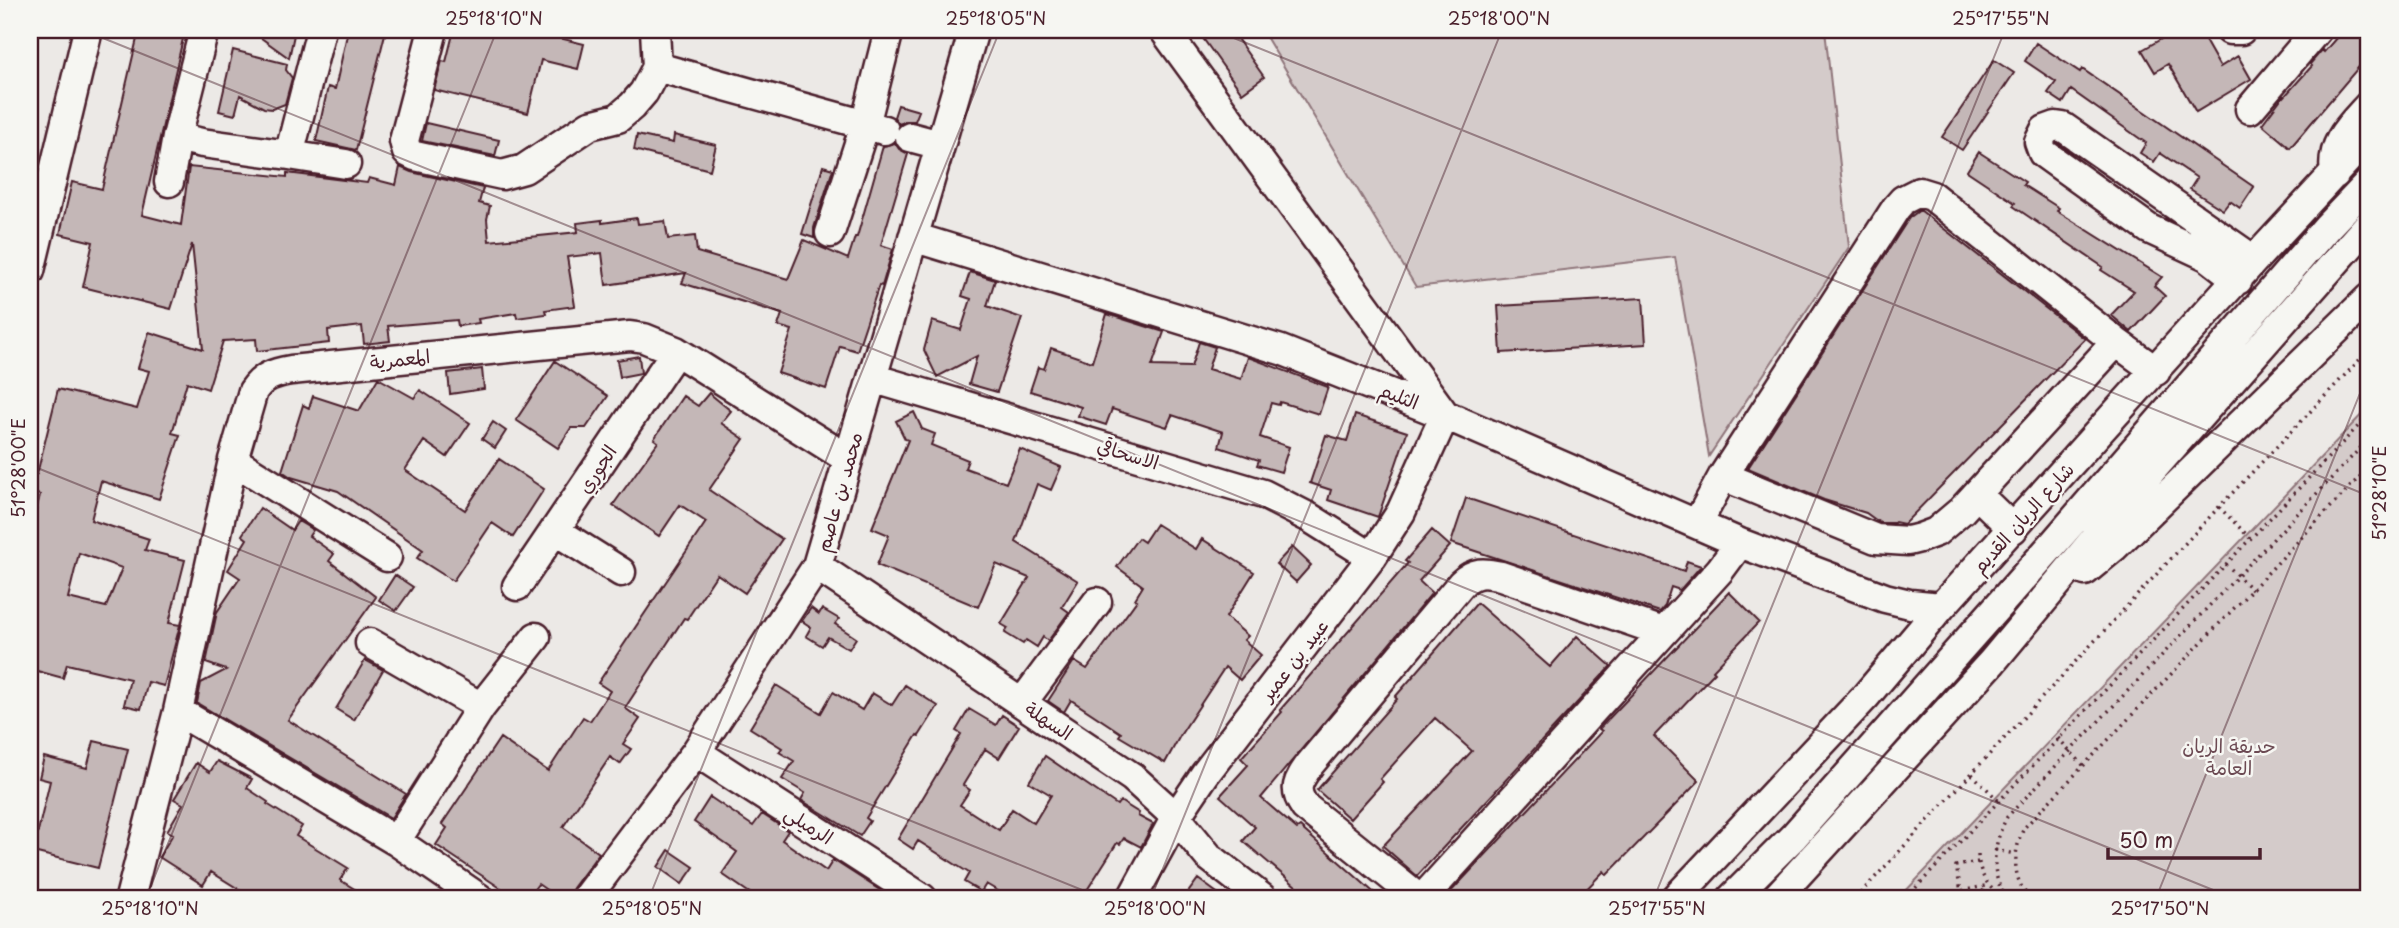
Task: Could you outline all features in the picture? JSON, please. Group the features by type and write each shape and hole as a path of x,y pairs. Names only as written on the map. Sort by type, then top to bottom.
{"street":[{"path":"30,271 88,30"},
{"path":"169,182 177,137 204,30"},
{"path":"289,155 321,30"},
{"path":"433,30 404,141 407,152 502,175 524,169 590,125 618,118 632,106 644,92 657,67 655,30"},
{"path":"830,233 886,131 889,30"},
{"name":"محمد بن عاصم","path":"586,898 696,752 817,566 974,30"},
{"path":"1164,30 1445,415"},
{"path":"2230,30 2241,30"},
{"path":"2250,109 2317,30"},
{"path":"657,67 940,145"},
{"path":"2335,174 2334,153 2339,141 2369,105"},
{"path":"2189,231 2149,229 2043,153 2039,142 2045,130 2056,126 2063,127 2189,231 2246,270"},
{"path":"177,137 346,164"},
{"name":"شارع الريان القديم","path":"1676,898 1835,730 1941,607 2246,270 2367,141"},
{"name":"شارع الريان القديم","path":"1732,898 1794,836 2054,543 2327,227 2369,183"},
{"path":"1697,524 1723,476 1896,208 1903,200 1919,192 1932,196 2156,371"},
{"path":"1776,898 1926,736 2152,470 2369,224"},
{"name":"الثليم","path":"914,237 1281,351 1445,415 1740,543 1871,593 1910,604 1941,607"},
{"path":"2029,618 2114,547 2369,298"},
{"name":"المعمرية","path":"130,898 178,710 233,460 253,391 258,383 268,376 630,336 644,338 676,351 848,459"},
{"path":"1723,476 1876,539 1908,541 1936,532 1951,521 1977,494 2116,342"},
{"name":"الجوري","path":"517,586 676,351"},
{"name":"الاسحاقي","path":"872,378 1263,494 1310,518 1372,558"},
{"name":"عبيد بن عمير","path":"1132,898 1176,817 1205,774 1372,558 1401,512 1445,415"},
{"path":"233,460 387,557"},
{"path":"1977,494 2013,529"},
{"path":"556,531 621,572"},
{"path":"1663,632 1501,576 1479,573 1469,575 1310,764 1297,787 1298,797 1306,807 1420,898 1720,570 1740,543"},
{"path":"1969,577 2026,558 2054,543"},
{"name":"السهلة","path":"817,566 1132,777 1176,817 1208,856 1262,898"},
{"name":"الثليم","path":"1871,593 1881,600 1895,618 1904,650"},
{"path":"1022,703 1097,602"},
{"path":"397,841 481,707 536,636"},
{"path":"370,643 481,707"},
{"path":"178,710 397,841 479,898"},
{"path":"1794,836 1835,730"},
{"name":"الرميلي","path":"696,752 922,898"},
{"path":"1798,898 1802,870"}],"path":[{"path":"1856,898 2219,507 2369,350"},
{"path":"1906,898 2369,415"},
{"path":"2004,898 1996,877 1995,850 2007,817 2369,439"},
{"path":"2030,898 2017,875 2015,854 2024,828 2369,467"},
{"path":"2219,507 2251,538"},
{"path":"2227,564 2252,590"},
{"path":"2059,738 2083,765"},
{"path":"1972,774 1999,801"},
{"path":"1995,850 2015,854"},
{"path":"1978,855 1986,885 2004,898"},
{"path":"1978,862 1956,866 1961,891 1986,885"},
{"path":"1980,898 1986,885"}],"green space":[{"path":"1262,30 1825,30 1849,247 1709,456 1675,257 1416,287"},
{"name":"حديقة الريان العامة","path":"2369,407 2369,898 1899,898"}],"building":[{"path":"139,30 185,30 142,215 181,225 189,167 287,177 287,173 367,183 369,178 396,185 400,167 411,172 483,188 479,203 490,206 487,219 489,241 578,232 577,223 602,220 602,223 637,218 638,224 665,221 668,239 695,236 697,252 788,279 804,240 848,259 883,146 895,143 908,154 881,245 893,249 882,286 879,285 857,351 840,346 826,389 778,373 792,330 778,326 782,314 682,283 686,273 606,285 602,253 567,257 575,306 545,310 546,314 517,318 516,313 478,319 479,323 458,326 457,320 388,326 390,341 364,344 362,326 328,330 329,343 257,351 256,339 223,341 208,389 187,382 172,433 180,435 159,499 101,481 91,520 149,539 145,550 185,560 169,623 180,625 164,686 148,682 141,709 124,705 130,679 67,664 63,678 30,669 30,534 40,495 30,492 30,472 37,474 58,389 137,409 149,371 138,368 149,332 203,349 192,244 171,309 83,287 93,242 60,234 72,182 102,189","holes":["79,553 122,568 106,607 68,598"]},
{"path":"250,30 295,30 289,58"},
{"path":"348,30 386,30 356,150 316,141 328,87 335,89"},
{"path":"454,30 548,30 547,35 584,44 578,69 541,60 528,113 434,90 442,61 446,62"},
{"path":"1197,30 1231,30 1264,77 1242,93"},
{"path":"2177,30 2199,30 2220,67 2238,56 2251,79 2196,112 2168,64 2155,72 2142,50"},
{"path":"2343,30 2369,30 2369,55 2290,148 2262,124 2283,96 2312,66 2310,64 2322,50 2324,52"},
{"path":"2036,43 2080,72 2082,69 2254,187 2240,208 2230,201 2223,210 2190,189 2197,178 2160,153 2154,162 2140,153 2146,143 2071,90 2063,103 2048,93 2056,82 2025,61"},
{"path":"233,50 287,64 286,70 292,78 285,104 272,109 264,108 240,95 235,115 219,111"},
{"path":"1994,60 2014,73 1962,150 1942,137"},
{"path":"898,105 919,111 915,121 899,124 894,117"},
{"path":"426,123 499,140 495,156 422,141"},
{"path":"637,135 673,143 674,135 716,145 710,170 634,150"},
{"path":"1979,152 2025,182 2023,185 2059,208 2057,211 2162,277 2154,286 2165,296 2131,332 2111,315 2134,291 2101,270 2103,267 1967,171"},
{"path":"823,166 833,169 814,228 814,238 802,234"},
{"path":"1920,210 2085,339 1904,524 1880,523 1866,513 1824,500 1748,468 1909,218"},
{"path":"970,272 995,280 987,306 1022,318 997,392 969,384 977,356 937,377 924,350 932,321 961,330 971,299 962,296"},
{"path":"1643,298 1646,344 1501,353 1498,306"},
{"path":"1107,314 1164,332 1152,366 1191,367 1199,342 1215,347 1208,369 1241,379 1248,357 1328,387 1319,414 1280,402 1279,405 1271,403 1260,437 1289,447 1281,472 1257,465 1259,460 1219,447 1223,432 1172,415 1167,427 1112,409 1106,425 1078,416 1081,407 1030,391 1038,367 1044,369 1051,348 1092,362"},
{"path":"639,356 641,373 620,377 617,360"},
{"path":"555,361 608,396 586,428 571,428 558,448 516,420"},
{"path":"482,369 484,389 450,394 448,373"},
{"path":"378,378 414,398 420,390 470,423 447,457 424,441 405,470 465,510 499,459 544,489 513,537 492,523 453,581 417,558 423,550 338,491 291,477 282,471 303,405 309,408 313,396 359,411"},
{"path":"709,393 731,411 721,423 744,439 709,490 782,539 745,593 717,574 687,619 684,618 625,708 640,719 623,744 631,749 620,764 610,757 563,827 599,853 568,898 558,898 538,884 532,892 514,897 436,845 447,828 442,824 500,738 548,771 583,717 590,721 610,691 598,683 706,522 680,505 659,536 613,505 658,442 654,439 683,396 698,406"},
{"path":"914,412 922,429 935,434 931,445 968,460 965,468 1006,483 1020,449 1061,467 1051,490 1037,484 1016,542 1078,581 1062,607 1069,612 1048,641 1043,637 1037,647 1026,640 1023,644 1005,633 1008,628 1001,624 1029,578 996,564 978,607 877,565 889,535 872,528 908,440 896,421"},
{"path":"1355,415 1407,432 1378,517 1328,500 1331,490 1310,483 1326,435 1347,441"},
{"path":"493,422 506,431 495,448 482,439"},
{"path":"1466,498 1684,571 1687,561 1701,566 1680,590 1671,587 1665,606 1660,612 1451,543"},
{"path":"260,508 292,530 298,521 313,530 309,536 334,554 329,561 376,597 288,720 406,794 391,818 197,703 201,683 226,670 206,663 217,612 240,578 228,570 247,539 242,535"},
{"path":"1156,524 1196,549 1202,539 1254,572 1226,617 1248,636 1244,640 1261,655 1240,680 1225,667 1165,763 1119,736 1121,733 1071,700 1064,712 1048,701 1074,661 1087,669 1137,600 1135,599 1143,586 1117,567 1138,538 1144,542"},
{"path":"1432,530 1450,546 1419,581 1432,593 1261,798 1297,829 1300,827 1380,898 1310,898 1243,841 1255,827 1220,796 1248,765 1241,758 1408,563 1405,561"},
{"path":"1292,547 1311,565 1296,582 1276,564"},
{"path":"395,575 413,587 396,611 379,600"},
{"path":"1729,592 1759,622 1654,736 1699,781 1607,875 1604,871 1578,898 1445,898 1602,731 1599,729"},
{"path":"1477,603 1550,667 1577,636 1611,666 1417,876 1383,846 1472,751 1435,718 1380,779 1383,782 1350,819 1317,790"},
{"path":"811,608 819,614 822,609 839,619 835,624 856,638 849,649 828,637 822,646 806,636 811,627 802,621"},
{"path":"365,660 383,670 354,720 336,709"},
{"path":"776,685 821,713 833,692 862,710 872,693 892,705 905,685 938,706 866,818 870,821 860,836 801,800 805,793 782,779 794,761 779,752 782,748 750,728"},
{"path":"969,709 996,725 1002,715 1019,726 999,758 985,749 963,785 970,790 960,805 999,830 1012,809 1034,823 1051,795 1029,782 1045,756 1117,805 1120,801 1153,824 1141,847 1124,838 1120,844 1117,843 1082,898 1010,898 986,884 981,892 964,882 969,873 918,841 913,849 898,839 961,734 956,731"},
{"path":"94,741 128,749 98,868 33,852 50,781 39,778 44,757 87,768"},
{"path":"217,761 252,779 247,788 302,826 296,836 348,868 340,880 369,898 253,898 211,872 203,885 159,857 173,834 167,831 183,804 174,799 196,763 210,772"},
{"path":"710,797 753,826 762,814 788,831 782,840 826,871 833,860 892,898 757,898 722,874 737,852 694,822"},
{"path":"669,850 694,867 682,884 658,867"},
{"path":"1198,879 1224,898 1184,898"}]}
